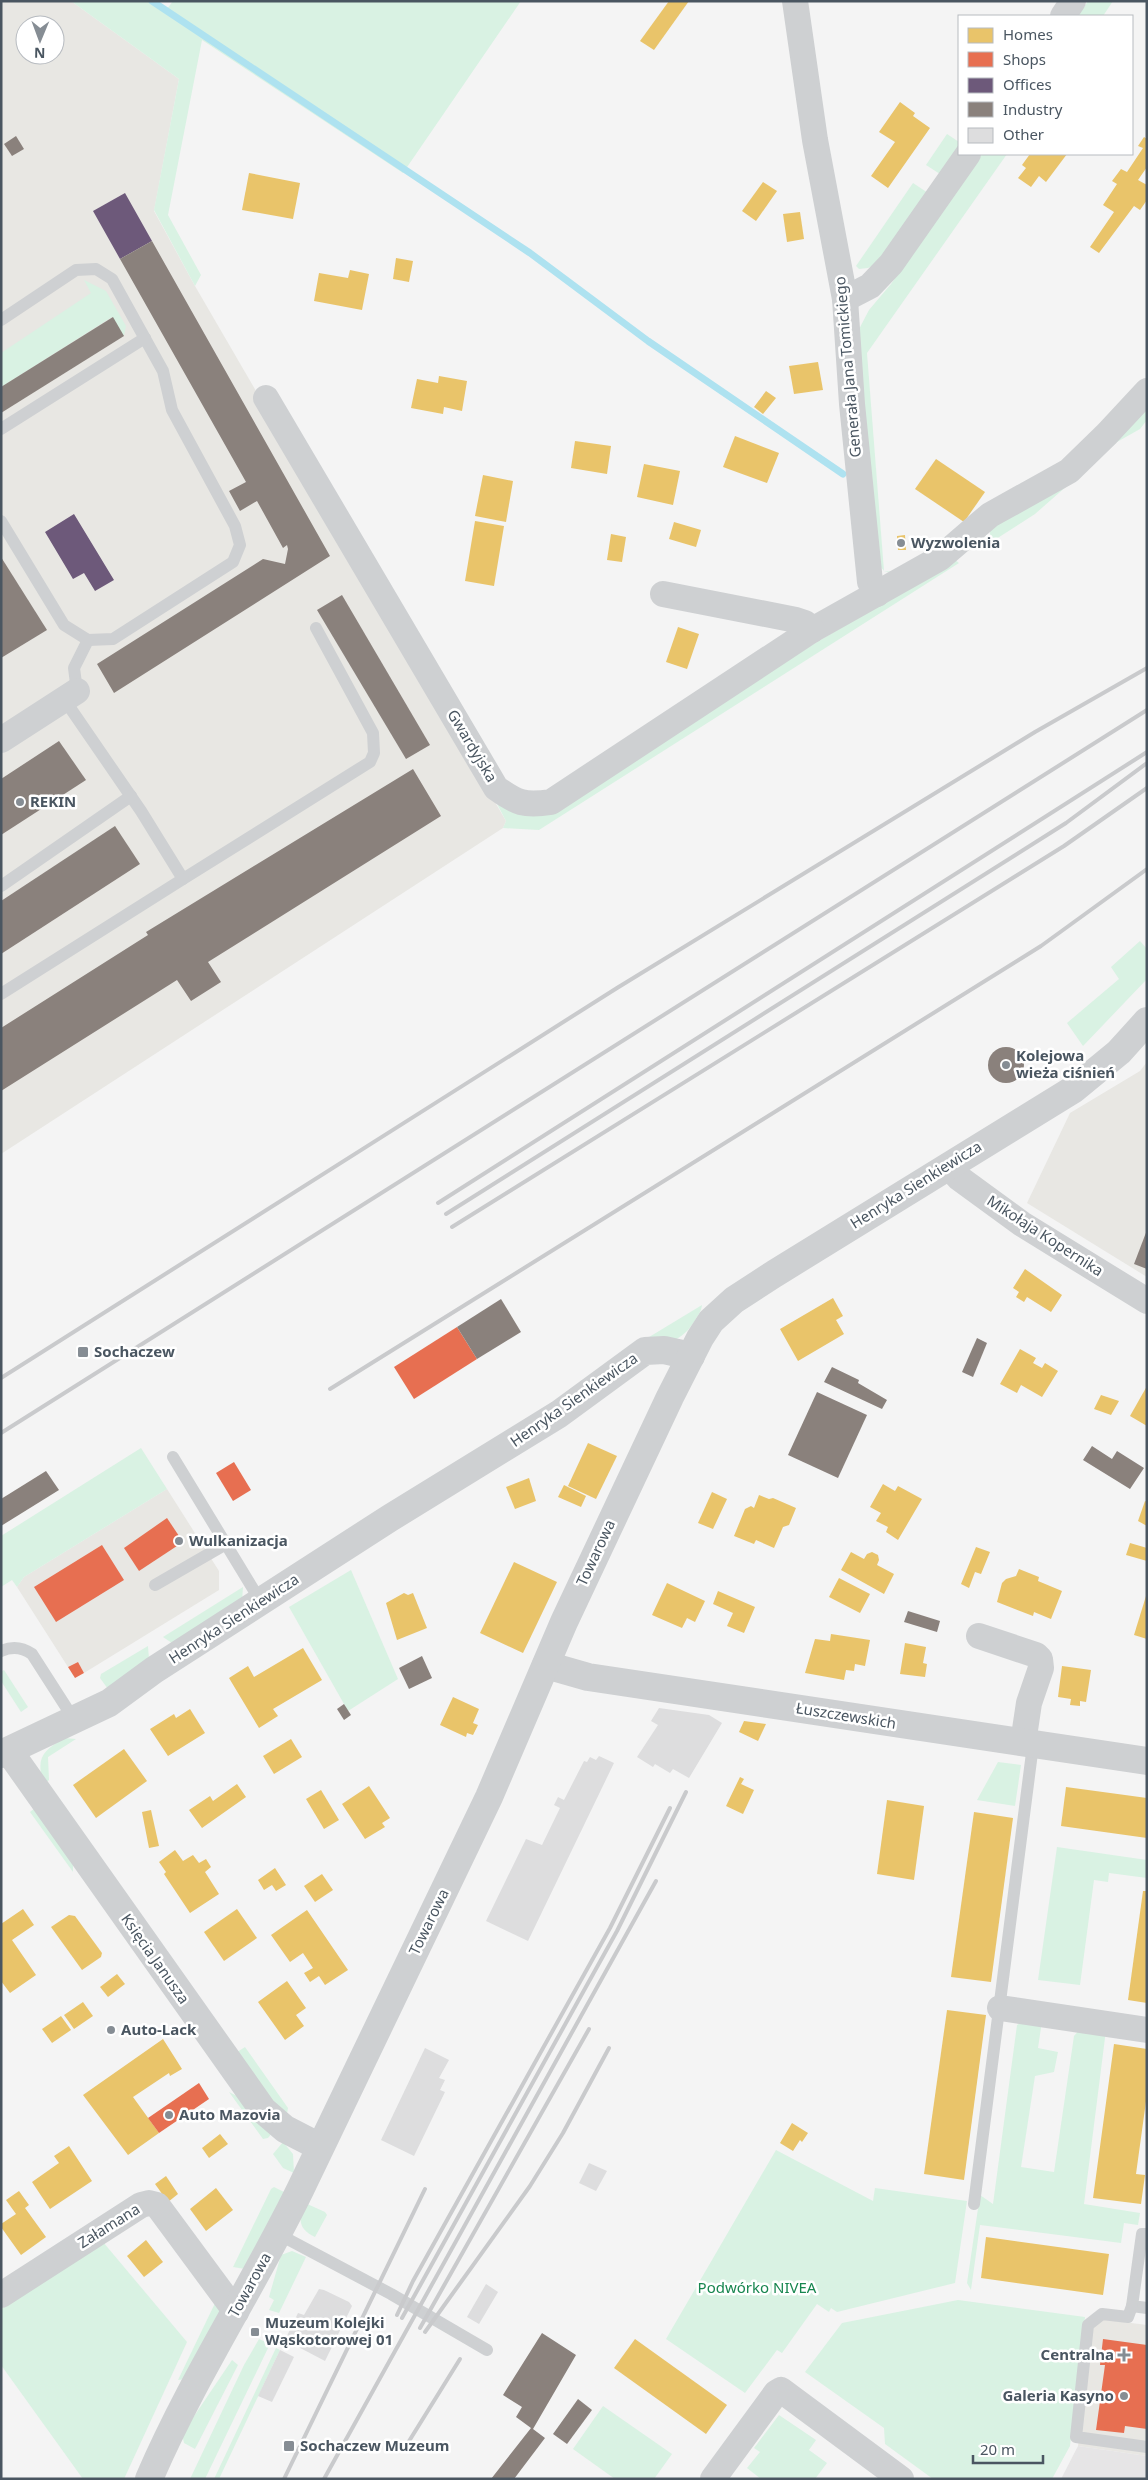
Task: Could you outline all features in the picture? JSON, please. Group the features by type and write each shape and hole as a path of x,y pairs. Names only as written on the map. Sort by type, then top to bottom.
{"street":[{"name":"Generała Jana Tomickiego","path":"795,1 816,140 844,299 852,404 870,582 877,594"},
{"path":"1064,15 1073,1"},
{"path":"844,299 870,286 892,264 967,155"},
{"name":"Gwardyjska","path":"266,398 496,788 517,802 533,805 551,802 812,630 940,558 990,515 1068,470 1107,434 1147,391"},
{"path":"663,594 796,620 805,623 812,630"},
{"path":"1,740 71,695"},
{"name":"Henryka Sienkiewicza","path":"4,1748 75,1721 109,1704 154,1670 390,1518 559,1414 645,1351 664,1350 691,1356 711,1321 734,1300 1074,1088 1120,1052 1147,1021"},
{"name":"Mikołaja Kopernika","path":"948,1166 959,1178 1022,1224 1147,1301"},
{"name":"Towarowa","path":"150,2479 170,2435 278,2234 489,1797 568,1613 691,1356"},
{"path":"978,1636 1036,1655 1040,1659 1041,1668 1029,1703 1028,1744"},
{"name":"Łuszczewskich","path":"546,1665 588,1677 1147,1761"},
{"name":"Księcia Janusza","path":"4,1748 262,2110 284,2129 320,2147"},
{"path":"1000,2008 1147,2030"},
{"name":"Załamana","path":"1,2295 149,2202 157,2205 236,2312"},
{"path":"713,2479 776,2393 781,2390 901,2479"}],"lane":[{"path":"1,320 76,270 96,269 112,279 163,371 172,410 235,526 240,545 233,562 113,639 88,640 64,625 1,520"},
{"path":"1,430 145,338"},
{"path":"1,994 370,762 374,753 373,733 316,628"},
{"path":"88,640 74,668 71,695 183,879"},
{"path":"1,886 131,796"},
{"path":"173,1457 261,1602"},
{"path":"155,1585 226,1544"},
{"path":"1,1651 12,1647 26,1650 32,1654 75,1721"},
{"path":"974,2204 1000,2008 1028,1744"},
{"path":"278,2234 391,2294 487,2350"},
{"path":"1147,2234 1142,2234 1132,2306 1128,2317 1102,2314 1088,2325 1076,2437 1147,2446"},
{"path":"1132,2306 1147,2308"}],"shaded area":[{"path":"1,1 71,1 179,79 154,211 195,286 506,821 503,828 1,1154"},
{"path":"1147,1062 1147,1277 1027,1203 1070,1113 1140,1071"},
{"path":"167,1489 219,1571 219,1590 84,1673 78,1662 68,1667 17,1587 24,1577"},
{"path":"1092,2318 1147,2325 1147,2456 1078,2446"},
{"path":"1078,2446 1147,2456 1147,2479 1061,2479"}],"green space":[{"path":"71,1 155,1 167,9 173,1 521,1 403,173 202,40 168,215 201,275 195,286 154,210 179,79"},
{"path":"1088,1 1113,1 1104,15 1079,15"},
{"path":"947,134 958,141 958,147 940,174 926,165"},
{"path":"981,155 1006,155 867,353 884,571 877,562 857,333 869,310 891,284"},
{"path":"913,183 928,193 879,263 868,268 859,269 856,266"},
{"path":"84,280 106,291 126,326 124,336 112,317 1,387 1,353 91,293"},
{"path":"1147,403 1147,420 1140,429 1117,442 1035,514 993,541 990,536 990,528"},
{"path":"955,560 959,563 539,830 503,828 506,821 497,804 522,813 728,695"},
{"path":"884,571 896,572 898,575"},
{"path":"1140,941 1147,949 1147,979 1083,1046 1067,1023 1119,979 1111,967"},
{"path":"702,1305 694,1322 681,1336 659,1345 631,1348"},
{"path":"141,1448 167,1489 24,1577 17,1587 12,1580 1,1587 1,1536"},
{"path":"351,1570 398,1679 348,1711 289,1607"},
{"path":"243,1587 242,1601 172,1643 163,1637"},
{"path":"148,1646 149,1659 108,1689 100,1678 101,1674"},
{"path":"4,1670 28,1707 21,1712 1,1681 1,1672"},
{"path":"64,1738 76,1739 48,1757 49,1780 44,1784 40,1768 43,1756 46,1751"},
{"path":"998,1762 1021,1765 1015,1806 977,1800"},
{"path":"35,1808 73,1865 73,1872 30,1812"},
{"path":"1057,1847 1147,1860 1147,1878 1109,1873 1108,1882 1094,1880 1080,1985 1038,1980"},
{"path":"1027,2019 1042,2021 1038,2048 1058,2052 1054,2072 1035,2076 1021,2167 1054,2172 1074,2036 1082,2027 1106,2030 1084,2204 1140,2213 1138,2225 1124,2223 1121,2243 980,2225 971,2290 967,2283 980,2195 993,2204 1017,2025"},
{"path":"245,2047 288,2108 287,2114 281,2112 234,2054"},
{"path":"229,2092 239,2097 272,2133 268,2138 263,2139"},
{"path":"283,2142 293,2154 294,2173 283,2168 273,2154"},
{"name":"Podwórko NIVEA","path":"776,2150 873,2201 875,2188 967,2201 955,2283 837,2312 831,2308 829,2312 817,2304 782,2353 777,2350 745,2393 666,2339"},
{"path":"274,2187 286,2193 245,2269 233,2267 271,2189"},
{"path":"305,2203 325,2212 327,2215 315,2237 305,2231 301,2223 301,2214"},
{"path":"103,2242 187,2342 124,2479 83,2479 1,2365 1,2309"},
{"path":"292,2251 306,2257 279,2313 269,2310 274,2300 269,2297 281,2255"},
{"path":"218,2297 222,2310 185,2379 178,2380"},
{"path":"958,2300 1085,2317 1070,2446 1052,2479 933,2479 885,2444 884,2428 805,2372 842,2323"},
{"path":"259,2339 270,2344 205,2479 190,2479 244,2365"},
{"path":"276,2348 280,2350 219,2479 214,2479"},
{"path":"232,2360 238,2365 195,2449 184,2443 182,2434"},
{"path":"603,2406 672,2454 654,2479 615,2479 573,2449"},
{"path":"779,2415 816,2440 809,2450 827,2463 815,2479 761,2479 747,2468 760,2452 754,2448"}],"building: Homes":[{"path":"669,1 689,1 654,50 640,41"},
{"path":"900,102 915,113 913,116 930,128 888,188 871,176 895,142 879,132"},
{"path":"1144,137 1147,139 1147,167 1138,180 1147,185 1147,200 1140,210 1134,206 1099,253 1090,247 1114,212 1103,205 1117,184 1112,181 1121,169 1127,172 1143,148 1138,146"},
{"path":"1029,155 1066,155 1046,182 1039,176 1031,187 1018,178 1026,168 1022,165"},
{"path":"249,173 300,183 293,219 242,210"},
{"path":"763,182 777,191 756,221 742,211"},
{"path":"800,212 804,239 787,242 783,214"},
{"path":"396,258 413,261 409,282 393,279"},
{"path":"350,270 369,274 362,310 314,301 319,273 348,278"},
{"path":"818,362 823,390 794,394 789,366"},
{"path":"439,376 467,381 462,411 444,407 443,414 411,408 417,379 438,383"},
{"path":"766,391 776,398 763,414 754,407"},
{"path":"735,436 779,453 767,483 723,467"},
{"path":"575,441 611,446 607,474 571,468"},
{"path":"936,459 985,492 964,522 915,489"},
{"path":"644,464 680,471 673,505 637,497"},
{"path":"483,475 513,481 506,522 475,516"},
{"path":"475,521 504,526 494,586 465,581"},
{"path":"674,522 701,530 696,547 669,539"},
{"path":"611,534 626,537 622,562 607,560"},
{"name":"Wyzwolenia","path":"905,535 906,550 898,550 897,536"},
{"path":"678,627 699,634 687,669 666,662"},
{"path":"1025,1269 1062,1295 1051,1312 1027,1297 1024,1302 1016,1297 1019,1292 1013,1288"},
{"path":"833,1298 843,1316 836,1320 844,1334 798,1361 780,1329"},
{"path":"1020,1349 1036,1358 1033,1363 1042,1368 1045,1363 1058,1371 1042,1397 1021,1385 1017,1393 1000,1384"},
{"path":"1147,1386 1147,1426 1130,1416"},
{"path":"1101,1395 1119,1401 1111,1415 1094,1409"},
{"path":"588,1443 617,1456 596,1499 568,1486"},
{"path":"529,1478 536,1501 515,1509 506,1487"},
{"path":"883,1484 895,1491 898,1486 922,1499 898,1540 886,1532 888,1527 876,1521 881,1513 870,1507"},
{"path":"564,1485 586,1496 581,1507 558,1497"},
{"path":"712,1492 727,1499 713,1529 698,1523"},
{"path":"759,1495 769,1499 773,1498 796,1508 789,1525 783,1527 774,1548 756,1540 754,1544 734,1536 745,1509 751,1506 754,1508"},
{"path":"1145,1501 1147,1502 1147,1526 1138,1521"},
{"path":"1130,1543 1147,1548 1147,1561 1126,1555"},
{"path":"976,1547 990,1552 981,1574 975,1572 969,1588 961,1584"},
{"path":"851,1552 864,1559 867,1554 872,1552 878,1555 877,1565 894,1574 884,1594 841,1570"},
{"path":"514,1562 557,1582 523,1653 480,1633"},
{"path":"1019,1569 1039,1577 1038,1581 1062,1591 1051,1619 1034,1612 1033,1616 997,1602 1002,1583 1006,1579 1016,1576"},
{"path":"839,1578 870,1594 860,1613 829,1597"},
{"path":"667,1583 705,1601 695,1622 687,1618 682,1628 652,1615"},
{"path":"718,1591 755,1607 744,1633 727,1626 733,1613 713,1604"},
{"path":"404,1593 408,1595 413,1593 427,1628 397,1640 386,1603"},
{"path":"1147,1596 1147,1639 1134,1635"},
{"path":"831,1634 870,1640 865,1666 855,1664 854,1671 846,1670 844,1680 805,1673 815,1639 830,1641"},
{"path":"905,1643 926,1647 923,1663 927,1664 925,1677 900,1674"},
{"path":"303,1648 322,1680 273,1709 278,1716 259,1728 229,1678 248,1666 254,1677"},
{"path":"1062,1666 1091,1670 1086,1702 1080,1701 1080,1706 1070,1705 1071,1699 1058,1697"},
{"path":"453,1697 479,1709 473,1723 478,1725 473,1735 467,1733 466,1737 440,1725"},
{"path":"190,1709 205,1733 168,1756 150,1729 174,1714 176,1718"},
{"path":"744,1721 766,1724 758,1741 739,1732"},
{"path":"291,1739 302,1757 274,1774 263,1756"},
{"path":"124,1749 147,1781 96,1818 73,1785"},
{"path":"740,1777 744,1779 741,1784 754,1790 743,1814 726,1806"},
{"path":"237,1784 246,1797 202,1828 189,1810 210,1796 213,1801"},
{"path":"369,1786 390,1818 382,1823 385,1827 365,1839 342,1804"},
{"path":"1066,1787 1147,1798 1147,1838 1061,1826"},
{"path":"321,1790 339,1820 324,1829 306,1799"},
{"path":"887,1800 924,1806 914,1880 877,1874"},
{"path":"151,1810 159,1846 149,1848 142,1812"},
{"path":"974,1812 1013,1818 991,1982 951,1977"},
{"path":"175,1850 183,1861 193,1855 199,1863 206,1859 211,1867 205,1872 219,1894 190,1913 164,1874 166,1872 159,1862"},
{"path":"275,1868 286,1885 276,1891 272,1885 264,1890 258,1880"},
{"path":"322,1874 333,1890 315,1902 304,1886"},
{"path":"1143,1891 1147,1891 1147,2003 1128,2000"},
{"path":"23,1909 34,1925 12,1940 36,1975 10,1993 1,1981 1,1924"},
{"path":"237,1909 257,1938 224,1961 204,1932"},
{"path":"307,1910 348,1970 325,1985 319,1976 310,1982 304,1973 313,1968 303,1953 290,1962 271,1935"},
{"path":"69,1915 75,1916 102,1953 101,1957 82,1970 51,1927"},
{"path":"117,1974 125,1984 108,1997 100,1987"},
{"path":"287,1981 306,2008 296,2015 304,2026 285,2040 258,2002"},
{"path":"83,2002 93,2016 74,2029 64,2015"},
{"path":"947,2010 986,2015 964,2180 924,2174"},
{"path":"61,2016 71,2030 52,2043 42,2029"},
{"path":"163,2039 182,2069 170,2076 169,2073 133,2097 159,2133 128,2155 83,2095"},
{"path":"1114,2044 1147,2049 1147,2094 1136,2174 1145,2175 1141,2204 1093,2198"},
{"path":"792,2123 808,2133 802,2142 800,2140 793,2151 780,2143"},
{"path":"220,2134 228,2144 209,2158 202,2148"},
{"path":"69,2146 92,2181 50,2209 32,2182 59,2163 54,2156"},
{"path":"166,2176 178,2194 168,2202 155,2184"},
{"path":"216,2188 233,2210 206,2231 190,2209"},
{"path":"19,2191 29,2205 25,2208 46,2237 21,2255 1,2227 1,2224 16,2214 6,2200"},
{"path":"986,2237 1109,2254 1103,2295 981,2278"},
{"path":"146,2240 163,2262 144,2277 127,2256"},
{"path":"635,2339 727,2405 706,2434 614,2368"}],"building: Shops":[{"path":"457,1327 477,1359 414,1399 394,1367"},
{"path":"234,1462 251,1490 233,1501 216,1473"},
{"path":"167,1518 183,1542 139,1571 124,1548"},
{"path":"102,1545 124,1580 56,1622 34,1587"},
{"path":"78,1662 84,1673 75,1678 68,1667"},
{"path":"199,2083 209,2099 159,2133 148,2118"},
{"name":"Galeria Kasyno","path":"1103,2339 1147,2345 1147,2429 1125,2426 1124,2433 1096,2430 1105,2365 1100,2365"}],"building: Offices":[{"path":"125,193 152,241 120,259 93,211"},
{"path":"74,514 114,580 95,591 84,573 73,579 45,532"}],"building: Industry":[{"path":"16,136 24,149 12,156 4,144"},
{"path":"152,241 330,556 114,693 97,664 263,559 285,564 288,549 287,545 283,548 257,501 240,511 229,491 246,482 120,259"},
{"path":"113,317 124,336 1,413 1,387"},
{"path":"1,557 47,630 1,658"},
{"path":"342,595 430,745 406,759 317,610"},
{"path":"59,741 86,780 1,835 1,779"},
{"path":"413,769 441,816 208,962 221,982 191,1001 177,980 1,1091 1,1028 148,935 146,932"},
{"path":"115,826 140,864 1,954 1,901"},
{"name":"Kolejowa wieża ciśnień","path":"1006,1047 1019,1052 1024,1065 1019,1078 1006,1083 993,1078 988,1065 993,1052"},
{"path":"1147,1230 1147,1269 1134,1264"},
{"path":"501,1299 521,1332 477,1359 457,1327"},
{"path":"977,1338 987,1343 973,1377 962,1372"},
{"path":"832,1367 859,1380 858,1383 887,1400 882,1409 824,1382"},
{"path":"817,1392 867,1415 838,1478 788,1455"},
{"path":"1092,1446 1112,1459 1117,1451 1144,1468 1130,1489 1083,1460"},
{"path":"46,1471 59,1490 1,1526 1,1499"},
{"path":"908,1611 940,1621 937,1632 904,1622"},
{"path":"422,1656 432,1678 409,1689 399,1668"},
{"path":"344,1704 351,1715 344,1720 337,1709"},
{"path":"542,2333 576,2355 533,2429 545,2438 514,2479 491,2479 531,2428 516,2417 522,2407 503,2395"},
{"path":"578,2399 592,2410 567,2444 553,2434"}],"building: Other":[{"path":"659,1708 709,1715 722,1723 689,1778 673,1769 670,1773 655,1764 653,1767 637,1757 658,1725 651,1721"},
{"path":"599,1756 614,1763 528,1941 486,1921 526,1839 542,1845 560,1808 554,1805 558,1797 564,1800 584,1761 587,1762 590,1757 596,1760"},
{"path":"425,2048 449,2060 439,2078 445,2080 440,2090 445,2092 414,2156 381,2140"},
{"path":"589,2163 607,2171 596,2191 579,2183"},
{"path":"486,2284 498,2292 479,2324 467,2317"},
{"path":"319,2289 349,2302 352,2306 325,2361 285,2340 298,2313 304,2315"},
{"path":"280,2350 294,2357 272,2402 258,2396"}],"waterway":[{"path":"152,1 530,253 648,341 843,474"}],"railway":[{"path":"1,1378 617,988 1035,732 1147,668"},
{"path":"1,1433 1147,710"},
{"path":"438,1203 1147,752"},
{"path":"446,1214 1066,823 1147,763"},
{"path":"452,1227 1064,846 1147,788"},
{"path":"330,1389 1041,946 1147,869"},
{"path":"402,2318 617,1931 686,1792"},
{"path":"397,2315 413,2281 610,1928 670,1808"},
{"path":"324,2479 656,1881"},
{"path":"420,2328 589,2029"},
{"path":"425,2332 530,2186 563,2133 609,2048"},
{"path":"284,2479 425,2189"},
{"path":"406,2446 460,2359"}],"place":[{"name":"Wyzwolenia","path":"901,543"},
{"name":"REKIN","path":"20,802"},
{"name":"Kolejowa wieża ciśnień","path":"1006,1065"},
{"name":"Sochaczew","path":"83,1352"},
{"name":"Wulkanizacja","path":"179,1541"},
{"name":"Auto-Lack","path":"111,2030"},
{"name":"Auto Mazovia","path":"169,2115"},
{"name":"Muzeum Kolejki Wąskotorowej 01","path":"255,2332"},
{"name":"Centralna","path":"1124,2355"},
{"name":"Galeria Kasyno","path":"1124,2396"},
{"name":"Sochaczew Muzeum","path":"289,2446"}]}
